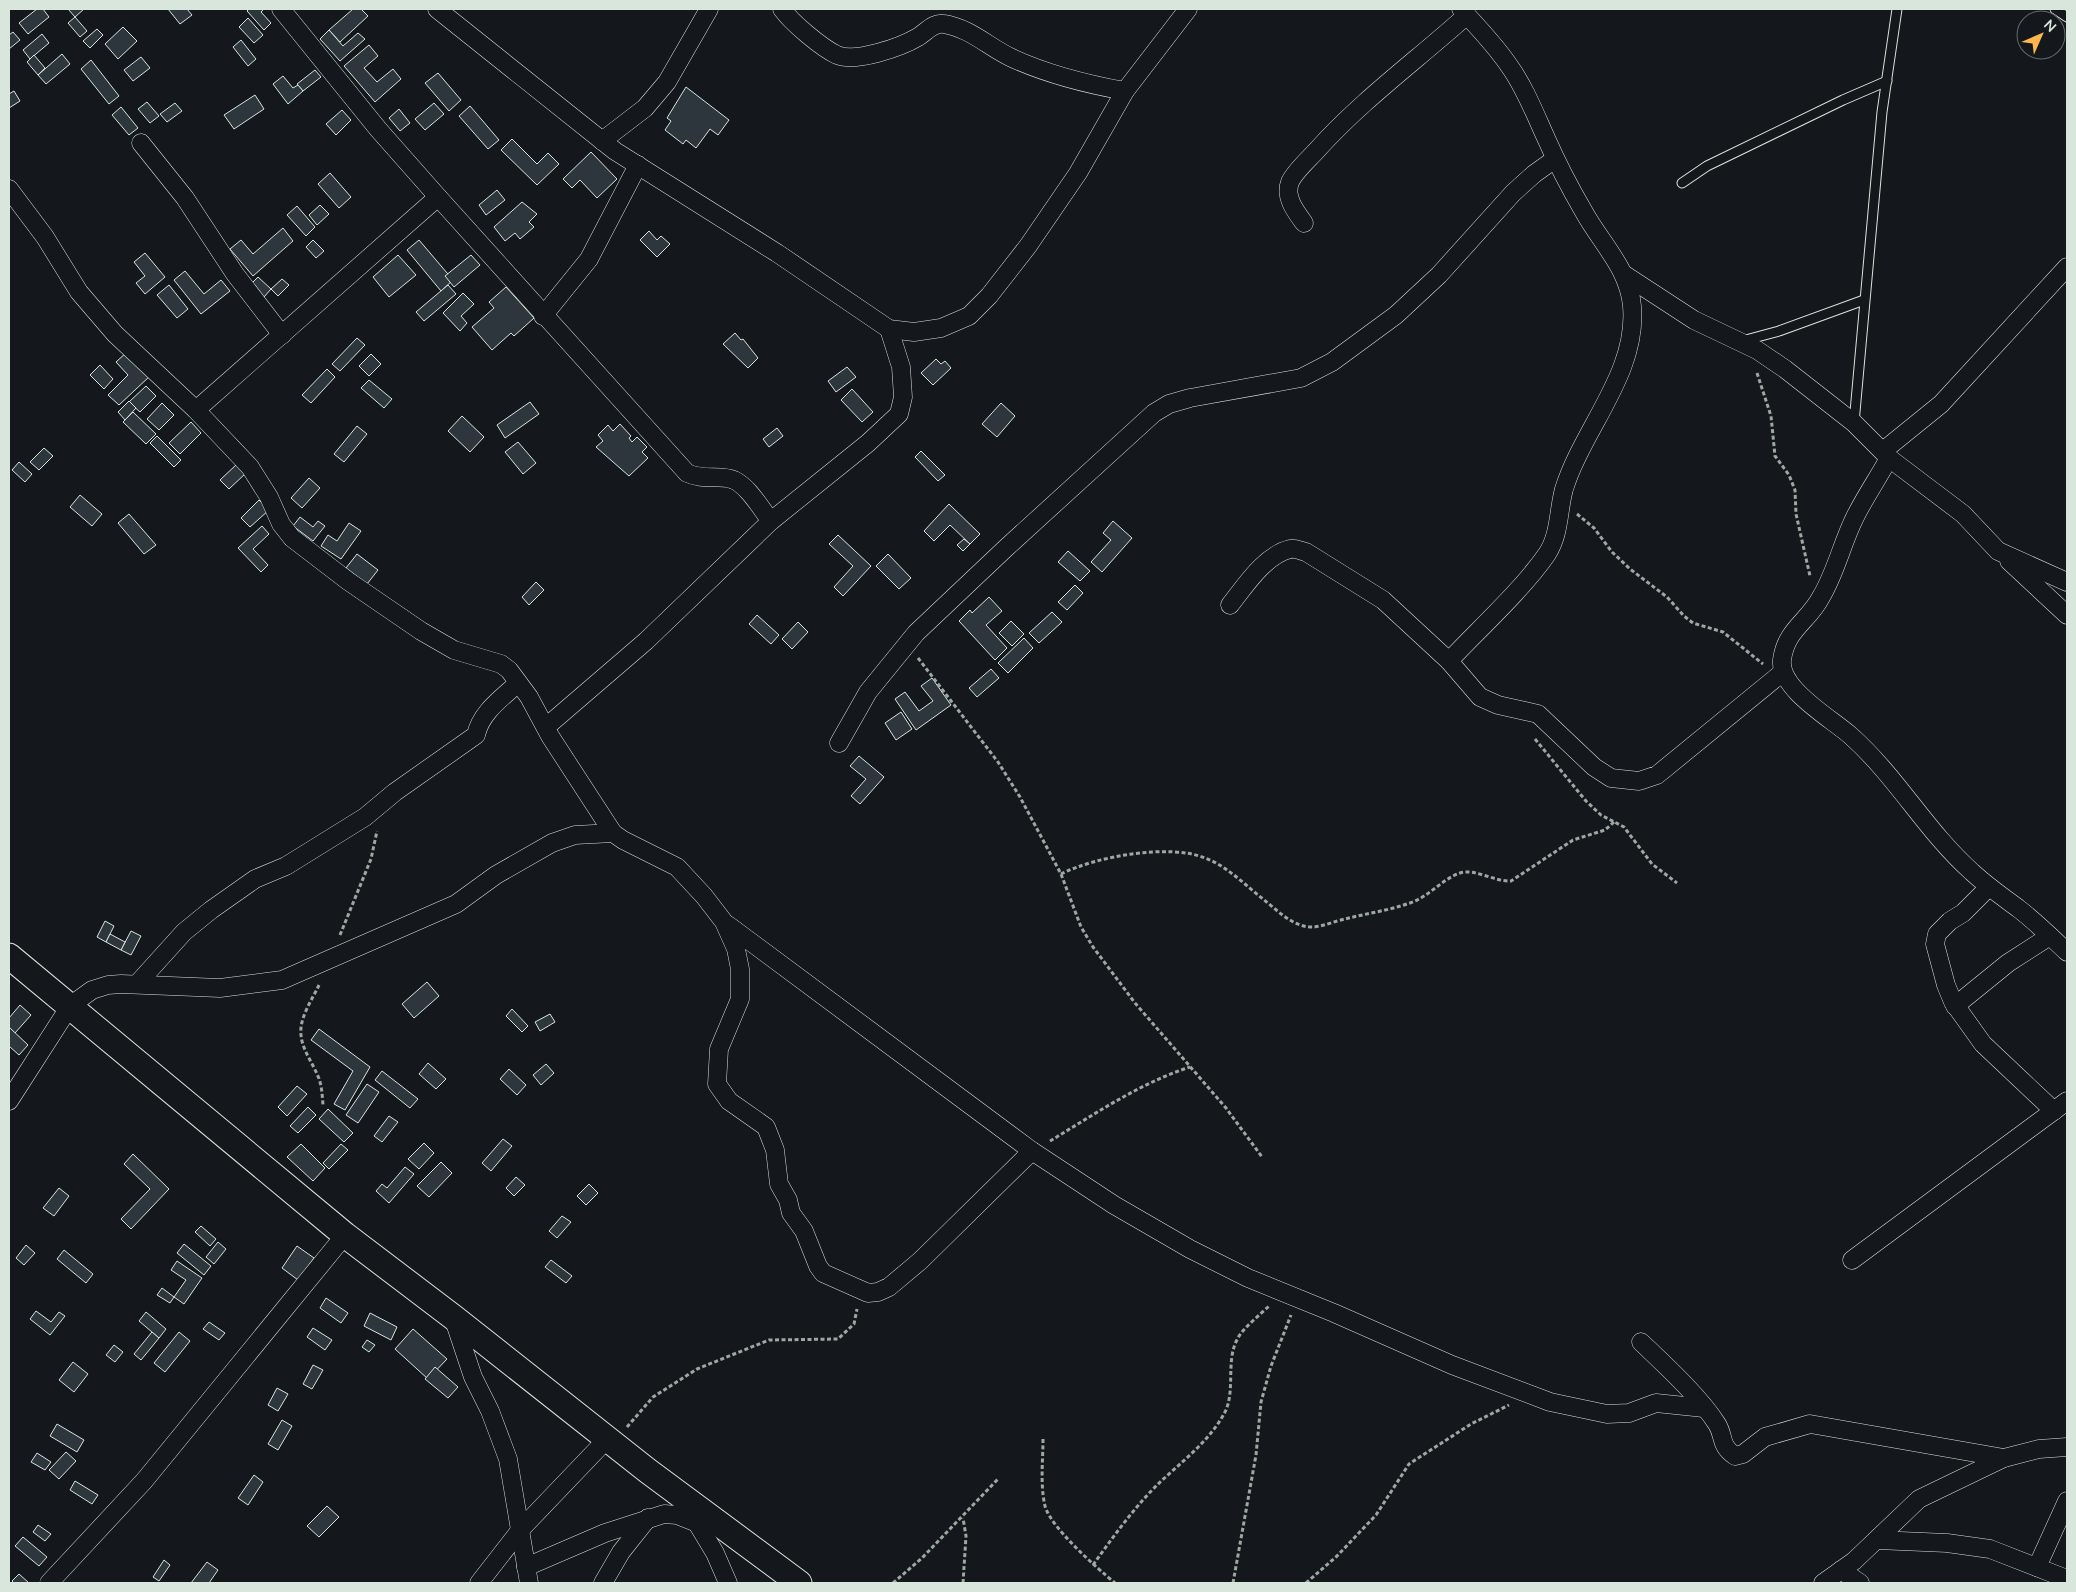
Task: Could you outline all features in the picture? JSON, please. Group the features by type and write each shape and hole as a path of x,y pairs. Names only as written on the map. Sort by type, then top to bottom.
{"street":[{"path":"281,9 378,129 543,316 653,433 687,473 699,478 734,480 771,521"},
{"path":"438,9 602,141 777,253 889,329 914,332 941,328 969,316 990,296 1028,246 1078,173 1125,91 1188,9"},
{"path":"602,141 646,108 667,82 709,9"},
{"path":"782,9 802,30 838,55 862,56 880,52 903,44 933,26 943,23 984,40 1010,57 1040,70 1084,84 1125,91"},
{"path":"1304,224 1292,206 1289,194 1290,182 1307,160 1354,111 1417,60 1464,12 1510,66 1523,88 1556,159 1585,214 1625,275 1632,305 1632,327 1627,350 1610,396 1581,448 1564,488 1557,529 1548,552 1535,570 1449,661"},
{"path":"141,143 185,198 235,274 282,335"},
{"path":"839,743 868,692 906,644 1007,547 1154,413 1168,404 1190,398 1301,378 1332,362 1396,315 1439,275 1513,193 1534,174 1556,159"},
{"path":"543,316 589,259 638,165"},
{"path":"9,189 45,237 80,292 115,334 196,410 250,467 269,497 281,524 292,538 348,581 421,631 454,650 501,664 518,683 614,833 623,840 677,867 704,896 724,922 744,939 1032,1151 1114,1205 1190,1250 1452,1366 1550,1402 1607,1414 1628,1413 1656,1403 1704,1408"},
{"path":"196,410 438,197"},
{"path":"1230,605 1268,562 1282,552 1292,549 1306,552 1383,600 1449,661 1480,697 1498,705 1538,714 1594,767 1611,778 1639,781 1656,776 1780,675 1788,638 1816,606 1829,582 1856,516 1886,455 1941,404 2067,267"},
{"path":"1625,275 1694,320 1757,350 1854,423 1886,455 1963,514 1998,551 2067,615"},
{"path":"546,727 646,641 771,521 868,443 899,414 903,397 900,367 889,329"},
{"path":"1998,551 2067,582"},
{"path":"1780,675 1803,698 1851,737 1878,763 1938,838 1989,886 2056,936 2067,952"},
{"path":"137,984 184,932 211,910 255,878 286,866 366,816 395,792 476,735 479,724 489,710 518,683"},
{"path":"9,1101 70,1006 92,990 108,984 220,988 282,980 456,904 496,875 552,843 575,835 614,833"},
{"path":"1852,1260 2061,1106 1983,1044 1955,1006 1938,959 1935,944 1937,934 1942,927 1963,913 1989,886"},
{"path":"724,922 736,949 740,969 740,999 719,1049 717,1084 729,1101 766,1127 775,1150 779,1184 788,1200 791,1213 804,1232 821,1270 868,1293 878,1292 889,1287 920,1261 1032,1151"},
{"path":"1955,1006 2008,963 2056,936"},
{"path":"9,956 345,1235 611,1440 701,1519 799,1583"},
{"path":"49,1583 144,1481 345,1235"},
{"path":"452,1317 473,1377 490,1411 508,1459 521,1528 527,1575 605,1532 648,1518 664,1514 678,1514 701,1519"},
{"path":"1641,1342 1704,1408 1717,1424 1724,1446 1735,1456 1743,1454 1764,1437 1810,1424 2004,1458"},
{"path":"479,1583 521,1528 611,1440"},
{"path":"1823,1583 1877,1540 1919,1499 2004,1458 2039,1449 2067,1447"},
{"path":"2037,1567 2067,1501"},
{"path":"603,1583 621,1552 648,1518"},
{"path":"701,1519 728,1583"},
{"path":"1877,1540 1947,1543 1990,1548 2067,1580"},
{"path":"1841,1570 1860,1583"}],"lane":[{"path":"1854,423 1864,300 1887,82 1897,9"},
{"path":"2055,9 2067,17"},
{"path":"1682,183 1707,166 1843,100 1887,82"},
{"path":"1740,342 1779,331 1864,300"}],"path":[{"path":"1757,350 1755,363 1771,416 1775,456 1789,475 1795,490 1796,514 1816,606"},
{"path":"1561,504 1579,514 1594,528 1612,552 1630,569 1667,597 1684,616 1693,623 1724,632 1780,675"},
{"path":"906,644 948,694 998,762 1061,874 1081,927 1093,947 1190,1068 1226,1108 1262,1157"},
{"path":"1532,735 1586,801 1601,815 1624,827 1652,864 1677,883"},
{"path":"323,1105 322,1088 300,1034 306,1012 332,958 371,859 379,822"},
{"path":"1061,874 1079,865 1136,854 1160,851 1182,852 1204,858 1222,867 1295,923 1312,927 1414,901 1461,872 1472,872 1503,882 1511,881 1574,840 1605,830 1614,822"},
{"path":"1032,1151 1139,1089 1169,1074 1190,1068"},
{"path":"611,1440 652,1396 697,1369 769,1340 838,1339 854,1324 860,1290"},
{"path":"1094,1566 1117,1532 1156,1486 1213,1429 1225,1412 1238,1336 1289,1295"},
{"path":"1233,1583 1256,1455 1261,1402 1267,1377 1286,1333 1289,1295"},
{"path":"1306,1583 1337,1556 1376,1515 1409,1464 1471,1424 1529,1394"},
{"path":"1042,1439 1045,1506 1051,1518 1094,1566 1115,1583"},
{"path":"893,1583 922,1558 998,1479"},
{"path":"963,1517 966,1536 963,1583"}],"building":[{"path":"37,9 43,9 49,17 28,34 19,23"},
{"path":"68,9 84,9 75,17"},
{"path":"168,9 187,9 192,15 180,24"},
{"path":"249,9 264,9 261,12 271,23 264,30 247,11"},
{"path":"353,9 361,9 368,16 340,42 329,30"},
{"path":"75,17 87,31 80,37 68,23"},
{"path":"248,18 263,35 254,43 239,27"},
{"path":"123,27 137,41 118,59 105,44"},
{"path":"97,29 103,35 90,48 83,41"},
{"path":"329,30 343,46 358,33 365,39 340,61 320,39"},
{"path":"13,32 20,40 9,49 9,35"},
{"path":"42,34 49,43 30,59 23,50"},
{"path":"241,40 256,59 248,66 233,47"},
{"path":"369,45 378,56 364,68 377,82 393,69 401,79 375,102 344,66"},
{"path":"62,54 70,64 46,84 38,75"},
{"path":"34,55 45,68 38,75 27,62"},
{"path":"141,57 150,68 133,81 124,70"},
{"path":"91,60 119,96 109,104 81,69"},
{"path":"315,70 321,77 303,91 297,84"},
{"path":"438,73 461,100 449,111 425,83"},
{"path":"283,76 293,88 298,85 303,91 288,104 273,84"},
{"path":"686,87 729,120 718,135 710,129 696,148 686,140 683,144 665,130 671,121 667,118"},
{"path":"14,91 20,101 9,108 9,94"},
{"path":"255,95 264,109 234,129 224,115"},
{"path":"147,102 159,116 150,123 138,109"},
{"path":"175,103 182,111 167,122 160,114"},
{"path":"434,103 444,114 425,130 415,119"},
{"path":"470,106 499,140 488,149 459,116"},
{"path":"121,107 138,128 129,135 112,115"},
{"path":"399,109 410,123 400,131 389,118"},
{"path":"342,110 351,120 336,135 326,124"},
{"path":"512,139 537,164 548,153 559,164 537,185 501,150"},
{"path":"591,152 617,179 597,198 580,180 572,188 563,179"},
{"path":"330,173 351,197 339,208 318,184"},
{"path":"497,190 505,200 486,215 479,205"},
{"path":"522,202 537,214 529,222 534,227 520,239 515,233 505,241 494,227"},
{"path":"320,205 329,214 317,225 309,215"},
{"path":"297,206 315,227 306,236 287,215"},
{"path":"283,228 293,241 253,276 230,249 241,240 253,254"},
{"path":"649,231 657,240 661,236 670,244 657,257 640,240"},
{"path":"313,240 324,251 316,258 306,247"},
{"path":"419,240 453,280 441,291 407,250"},
{"path":"145,253 165,277 145,294 136,283 145,276 134,262"},
{"path":"398,255 416,275 389,297 373,277"},
{"path":"471,255 480,265 454,287 445,276"},
{"path":"185,271 204,294 221,280 230,291 201,314 174,280"},
{"path":"258,277 271,289 264,297 251,284"},
{"path":"282,279 289,285 278,296 271,289"},
{"path":"169,285 188,309 177,318 157,295"},
{"path":"448,285 456,294 424,321 416,312"},
{"path":"506,287 534,318 514,336 511,333 492,350 472,327 494,308 489,302"},
{"path":"463,293 474,304 461,316 467,323 460,331 443,313"},
{"path":"735,333 741,340 743,339 758,358 748,368 723,344"},
{"path":"357,338 365,345 340,371 332,364"},
{"path":"127,352 150,376 119,405 108,395 128,375 116,362"},
{"path":"371,354 381,364 369,376 359,366"},
{"path":"936,359 941,364 945,361 951,368 933,385 921,373"},
{"path":"100,365 113,379 104,389 90,375"},
{"path":"847,367 856,377 836,392 828,381"},
{"path":"327,369 335,377 311,403 302,395"},
{"path":"369,380 392,399 384,408 361,388"},
{"path":"146,386 156,396 140,412 129,402"},
{"path":"852,389 873,412 862,422 841,400"},
{"path":"129,401 136,408 125,420 118,412"},
{"path":"530,402 539,414 505,438 497,425"},
{"path":"162,403 174,415 159,430 147,419"},
{"path":"1001,403 1015,416 997,437 982,424"},
{"path":"133,412 156,434 146,444 123,422"},
{"path":"462,416 484,437 470,452 448,431"},
{"path":"191,422 201,433 180,454 169,443"},
{"path":"620,424 631,436 629,438 632,442 637,437 647,447 642,452 648,458 629,476 596,447 603,441 598,435 608,425 613,431"},
{"path":"357,426 367,434 344,462 334,454"},
{"path":"777,428 783,436 769,447 763,439"},
{"path":"157,436 181,460 174,467 150,443"},
{"path":"518,442 536,463 523,474 505,452"},
{"path":"44,448 53,456 39,470 30,462"},
{"path":"921,451 945,475 938,481 915,457"},
{"path":"19,462 32,474 25,482 12,470"},
{"path":"237,464 246,473 229,489 220,480"},
{"path":"309,478 320,488 302,508 291,498"},
{"path":"80,495 102,514 92,526 70,507"},
{"path":"259,500 269,510 250,527 241,518"},
{"path":"949,504 980,534 970,544 950,525 934,541 924,531"},
{"path":"129,514 156,545 144,554 118,523"},
{"path":"300,517 313,527 318,521 325,526 313,541 293,526"},
{"path":"1113,521 1132,538 1102,572 1091,562 1111,540 1103,533"},
{"path":"349,523 361,531 341,559 321,546 328,535 337,541"},
{"path":"262,526 269,534 253,549 268,565 261,572 238,548"},
{"path":"838,535 871,566 843,596 834,587 853,566 829,544"},
{"path":"964,539 970,544 963,551 957,545"},
{"path":"1068,551 1090,571 1080,581 1058,562"},
{"path":"357,554 378,570 367,584 346,568"},
{"path":"888,554 911,578 899,589 876,566"},
{"path":"536,582 544,590 529,605 522,597"},
{"path":"1075,585 1083,593 1067,610 1058,602"},
{"path":"989,597 1002,611 986,625 1007,648 995,660 959,621 970,610 972,613"},
{"path":"1052,612 1062,622 1039,643 1029,633"},
{"path":"757,615 779,635 771,644 749,624"},
{"path":"1011,621 1024,634 1012,646 999,633"},
{"path":"798,622 808,632 792,649 782,639"},
{"path":"1024,638 1033,648 1008,673 998,663"},
{"path":"991,669 999,678 977,697 969,688"},
{"path":"932,678 951,705 916,730 895,699 905,692 919,711 933,701 921,686"},
{"path":"901,712 912,729 896,740 885,723"},
{"path":"859,756 884,777 860,804 851,796 866,779 850,766"},
{"path":"105,921 114,926 106,942 97,937"},
{"path":"131,931 141,936 131,955 121,950"},
{"path":"110,934 125,942 121,950 106,942"},
{"path":"427,982 439,996 414,1018 402,1004"},
{"path":"20,1005 31,1015 15,1033 9,1027 9,1018"},
{"path":"512,1009 528,1026 522,1032 506,1016"},
{"path":"550,1014 555,1022 540,1031 535,1022"},
{"path":"9,1027 28,1045 19,1055 9,1046"},
{"path":"319,1029 370,1067 345,1110 334,1104 353,1071 311,1040"},
{"path":"428,1063 446,1079 436,1089 419,1074"},
{"path":"546,1064 554,1073 541,1085 533,1075"},
{"path":"509,1069 526,1085 517,1095 500,1079"},
{"path":"382,1071 418,1099 410,1108 375,1080"},
{"path":"367,1084 379,1092 358,1123 346,1115"},
{"path":"297,1086 307,1094 287,1116 278,1107"},
{"path":"308,1107 316,1115 298,1133 290,1126"},
{"path":"328,1109 353,1133 344,1142 319,1119"},
{"path":"389,1116 398,1122 382,1142 374,1136"},
{"path":"503,1139 512,1146 491,1171 482,1163"},
{"path":"424,1143 434,1153 419,1169 408,1159"},
{"path":"301,1144 325,1168 313,1181 287,1157"},
{"path":"341,1144 348,1150 329,1169 323,1163"},
{"path":"133,1154 169,1189 131,1229 121,1219 150,1189 124,1164"},
{"path":"441,1162 452,1173 429,1197 417,1186"},
{"path":"405,1167 414,1174 389,1203 376,1191 382,1184 387,1188"},
{"path":"516,1177 525,1185 514,1196 506,1188"},
{"path":"589,1184 598,1193 586,1205 577,1196"},
{"path":"59,1188 69,1196 54,1216 43,1208"},
{"path":"562,1216 571,1222 557,1238 549,1231"},
{"path":"201,1226 216,1239 210,1246 195,1232"},
{"path":"218,1242 226,1249 214,1264 206,1257"},
{"path":"184,1244 211,1266 204,1275 177,1253"},
{"path":"26,1245 35,1253 24,1265 16,1258"},
{"path":"297,1246 314,1258 298,1280 282,1268"},
{"path":"64,1250 93,1274 86,1283 57,1259"},
{"path":"551,1260 572,1276 566,1283 545,1267"},
{"path":"177,1261 202,1278 184,1304 174,1297 186,1280 171,1270"},
{"path":"162,1288 174,1297 170,1303 157,1295"},
{"path":"326,1298 348,1313 341,1323 320,1308"},
{"path":"36,1311 51,1322 59,1312 65,1316 50,1335 30,1319"},
{"path":"146,1312 166,1329 159,1338 139,1321"},
{"path":"370,1313 397,1327 391,1340 364,1326"},
{"path":"209,1322 225,1333 219,1340 203,1329"},
{"path":"313,1328 332,1340 325,1350 307,1337"},
{"path":"413,1329 447,1359 428,1379 395,1349"},
{"path":"152,1332 159,1338 141,1360 134,1354"},
{"path":"179,1332 190,1341 165,1372 154,1363"},
{"path":"367,1340 375,1345 369,1352 362,1347"},
{"path":"114,1345 123,1352 115,1362 106,1355"},
{"path":"73,1362 88,1374 74,1392 59,1380"},
{"path":"313,1365 323,1370 312,1389 303,1384"},
{"path":"435,1367 458,1387 448,1398 425,1379"},
{"path":"277,1388 288,1394 278,1411 268,1405"},
{"path":"282,1420 292,1426 278,1450 268,1444"},
{"path":"57,1424 84,1440 77,1452 50,1436"},
{"path":"66,1452 76,1461 59,1479 49,1470"},
{"path":"37,1453 51,1462 45,1470 31,1462"},
{"path":"254,1475 263,1482 248,1505 238,1498"},
{"path":"75,1481 98,1495 92,1504 70,1490"},
{"path":"327,1506 339,1517 319,1537 307,1526"},
{"path":"38,1525 51,1534 45,1541 33,1532"},
{"path":"23,1537 47,1557 39,1566 15,1546"},
{"path":"164,1560 170,1565 159,1581 153,1577"},
{"path":"207,1562 218,1570 209,1583 191,1583"},
{"path":"19,1574 29,1583 14,1583 12,1581"}]}
